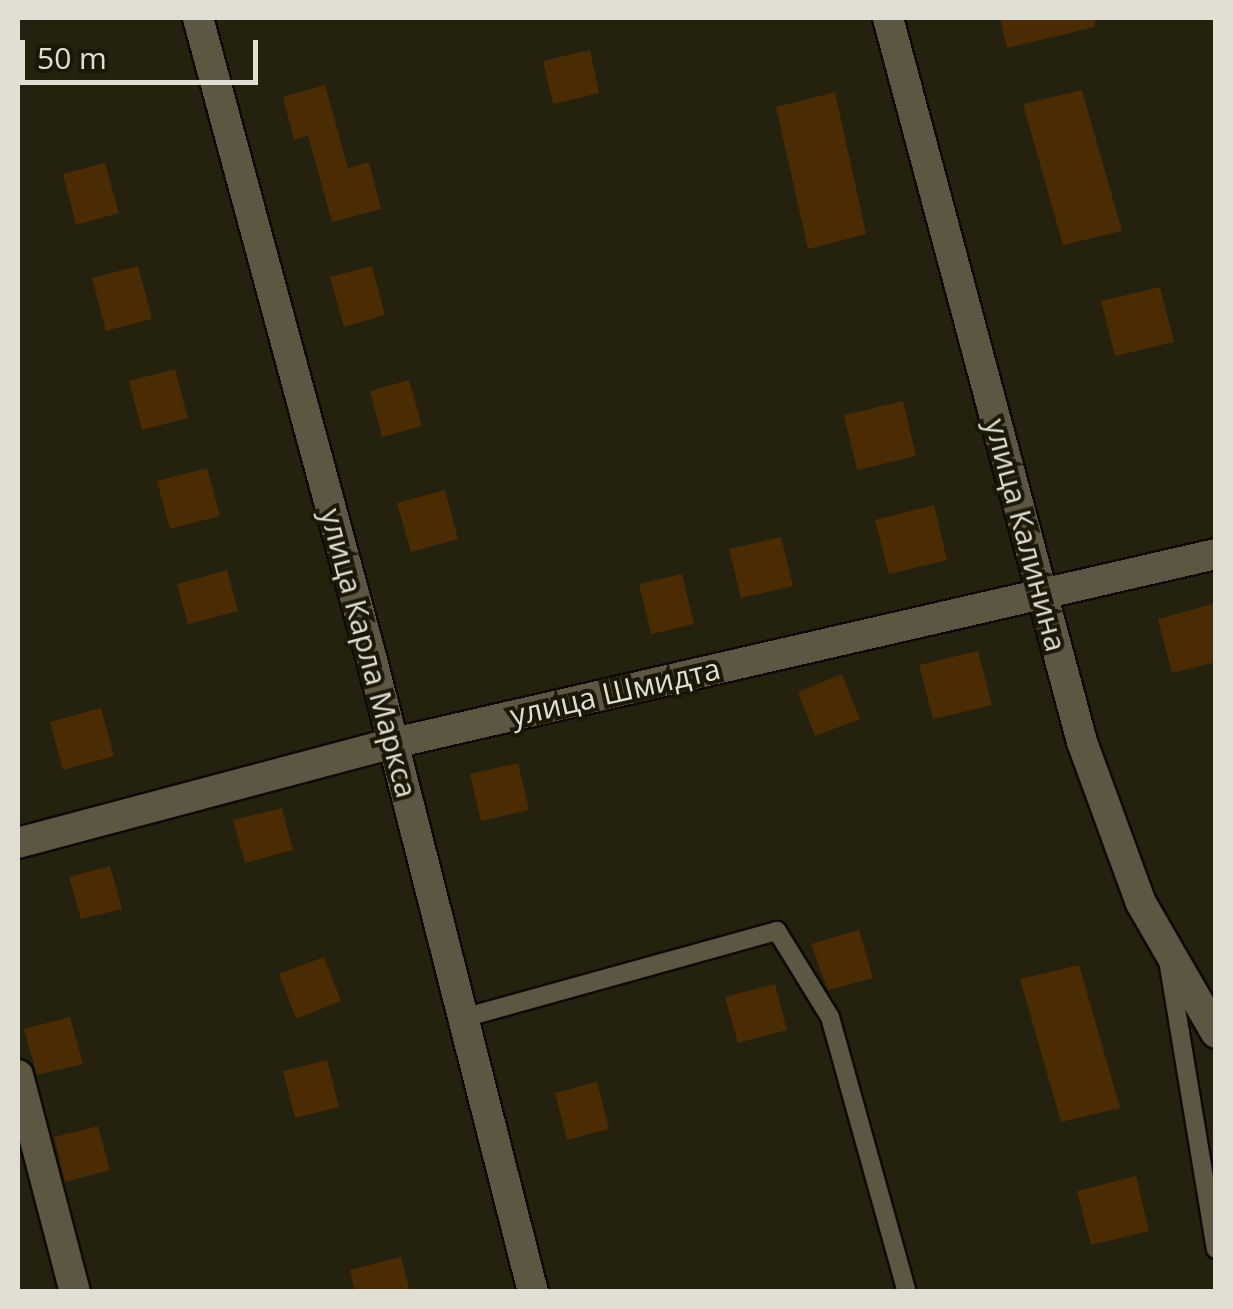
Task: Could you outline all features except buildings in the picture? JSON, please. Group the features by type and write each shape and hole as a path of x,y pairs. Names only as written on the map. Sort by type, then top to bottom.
{"street":[{"name":"улица Карла Маркса","path":"198,18 394,743 533,1292"},
{"name":"улица Калинина","path":"888,18 1082,742 1168,961 1216,1032"},
{"name":"улица Шмидта","path":"18,843 394,743 1216,554"},
{"path":"18,1075 74,1292"}],"lane":[{"path":"463,1018 777,931 830,1017 907,1292"},
{"path":"1168,961 1216,1250"}]}
